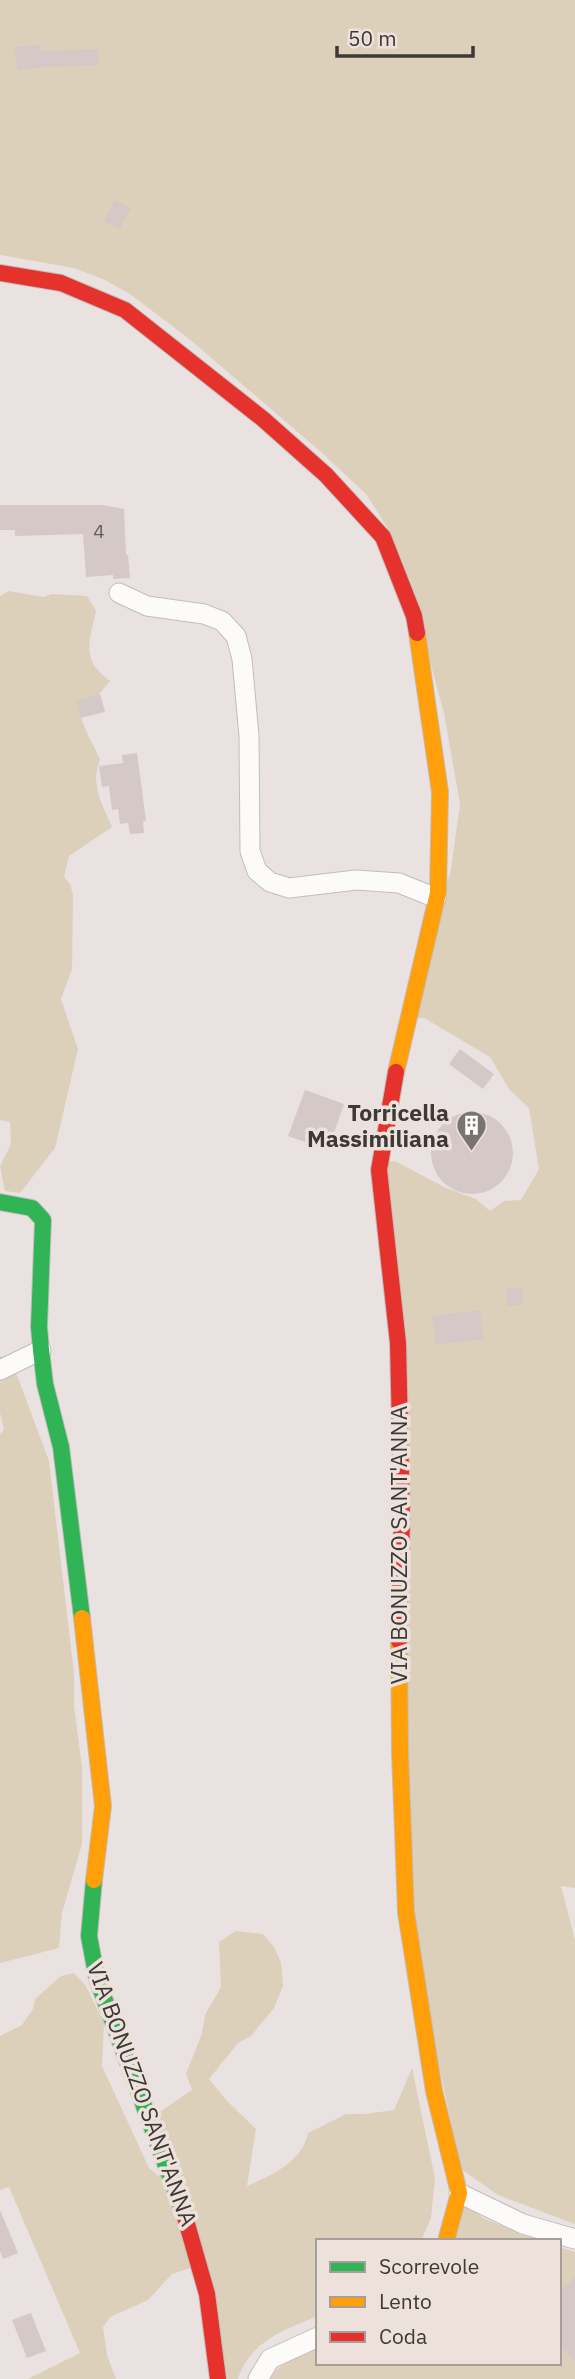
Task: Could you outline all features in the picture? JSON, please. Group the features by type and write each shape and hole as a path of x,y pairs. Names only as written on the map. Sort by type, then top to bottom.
{"street":[{"name":"VIA BONUZZO SANT'ANNA","path":"0,273 61,283 125,310 263,419 315,465 383,537 414,616 440,792 436,898 391,1094 379,1170 398,1343 402,1518 399,1662 406,1912 434,2091 459,2193 447,2239"},
{"path":"119,593 146,606 204,614 222,621 236,636 242,659 249,736 250,851 257,871 270,882 289,888 356,880 399,883 436,898"},
{"name":"VIA BONUZZO SANT'ANNA","path":"0,1202 32,1208 43,1220 41,1350 45,1384 61,1447 68,1495 103,1806 103,1831 92,1891 89,1938 97,1979 192,2235 207,2294 218,2379"},
{"path":"0,1370 41,1350"},
{"path":"459,2193 523,2224 575,2239"},
{"path":"258,2379 270,2359 316,2338"}],"shaded area":[{"path":"0,0 575,0 575,1888 561,1886 575,1940 575,2224 498,2195 461,2169 414,1948 385,1162 395,1161 446,1188 476,1199 490,1211 504,1201 521,1200 539,1169 529,1108 509,1089 490,1057 424,1018 411,1018 451,869 460,804 444,713 403,562 387,527 366,494 188,338 130,294 103,279 74,268 0,255"},
{"path":"9,591 43,597 52,594 87,596 96,611 90,642 91,658 110,681 91,704 80,711 100,760 97,786 112,827 69,856 64,877 70,884 73,895 72,969 61,999 78,1049 55,1148 20,1193 5,1191 0,1166 11,1144 10,1122 0,1120 0,596"},
{"path":"0,1356 12,1362 49,1461 74,1673 74,1705 82,1767 82,1844 62,1913 59,1948 0,1963 0,1434 4,1430 0,1413"},
{"path":"236,1931 263,1934 274,1947 281,1962 283,1986 274,2008 251,2036 238,2043 209,2079 256,2129 247,2186 293,2160 305,2143 308,2133 346,2114 394,2110 412,2068 435,2178 431,2218 422,2239 316,2239 316,2317 281,2332 259,2346 243,2366 238,2379 220,2379 203,2264 172,2274 148,2300 110,2317 103,2327 107,2355 116,2379 28,2379 80,2353 9,2187 0,2190 0,2036 22,2025 33,2009 35,1999 61,1976 74,1973 86,1986 104,2023 102,2066 149,2168 160,2177 149,2119 192,2090 186,2074 202,2033 205,2015 221,1987 219,1942"},
{"path":"462,2202 485,2219 537,2239 452,2239"},
{"path":"561,2248 575,2252 575,2379 267,2379 288,2359 316,2347 316,2365 561,2365"}],"building":[{"path":"41,45 41,51 98,49 99,65 17,71 14,47"},
{"path":"115,200 131,208 120,229 104,221"},
{"path":"0,505 103,505 124,509 130,578 113,579 113,575 86,577 83,534 15,536 15,530 0,530"},
{"path":"100,694 105,712 81,718 76,701"},
{"path":"137,753 146,821 143,821 144,833 130,834 128,823 120,824 118,809 112,810 109,786 102,787 99,766 123,763 122,755"},
{"path":"460,1049 494,1074 483,1089 449,1064"},
{"path":"305,1090 344,1104 328,1150 288,1136"},
{"name":"Torricella Massimiliana","path":"464,1112 480,1112 495,1119 506,1130 513,1145 510,1169 501,1182 480,1194 464,1194 449,1187 438,1176 431,1161 431,1145 438,1130 449,1119"},
{"path":"522,1288 523,1305 507,1306 506,1289"},
{"path":"480,1310 484,1339 436,1345 432,1316"},
{"path":"0,2210 18,2253 3,2259 0,2251"},
{"path":"575,2277 575,2360 561,2348 561,2291"},
{"path":"31,2313 46,2351 27,2358 12,2320"}],"traffic: fast":[{"path":"0,1202 32,1208 43,1220 39,1327 41,1350 45,1384 61,1447 82,1618"},
{"path":"94,1880 89,1936 97,1979 185,2217"}],"traffic: slow":[{"path":"396,1072 438,893 440,792 417,633"},
{"path":"82,1618 103,1806 94,1880"},
{"path":"399,1641 406,1912 434,2091 459,2193 447,2239"}],"traffic: jam":[{"path":"0,273 61,283 125,310 263,419 326,475 383,537 414,616 417,633"},
{"path":"396,1072 379,1170 398,1343 402,1518 399,1641"},
{"path":"185,2217 207,2294 218,2379"}],"place":[{"name":"Torricella Massimiliana","path":"472,1153"}]}
